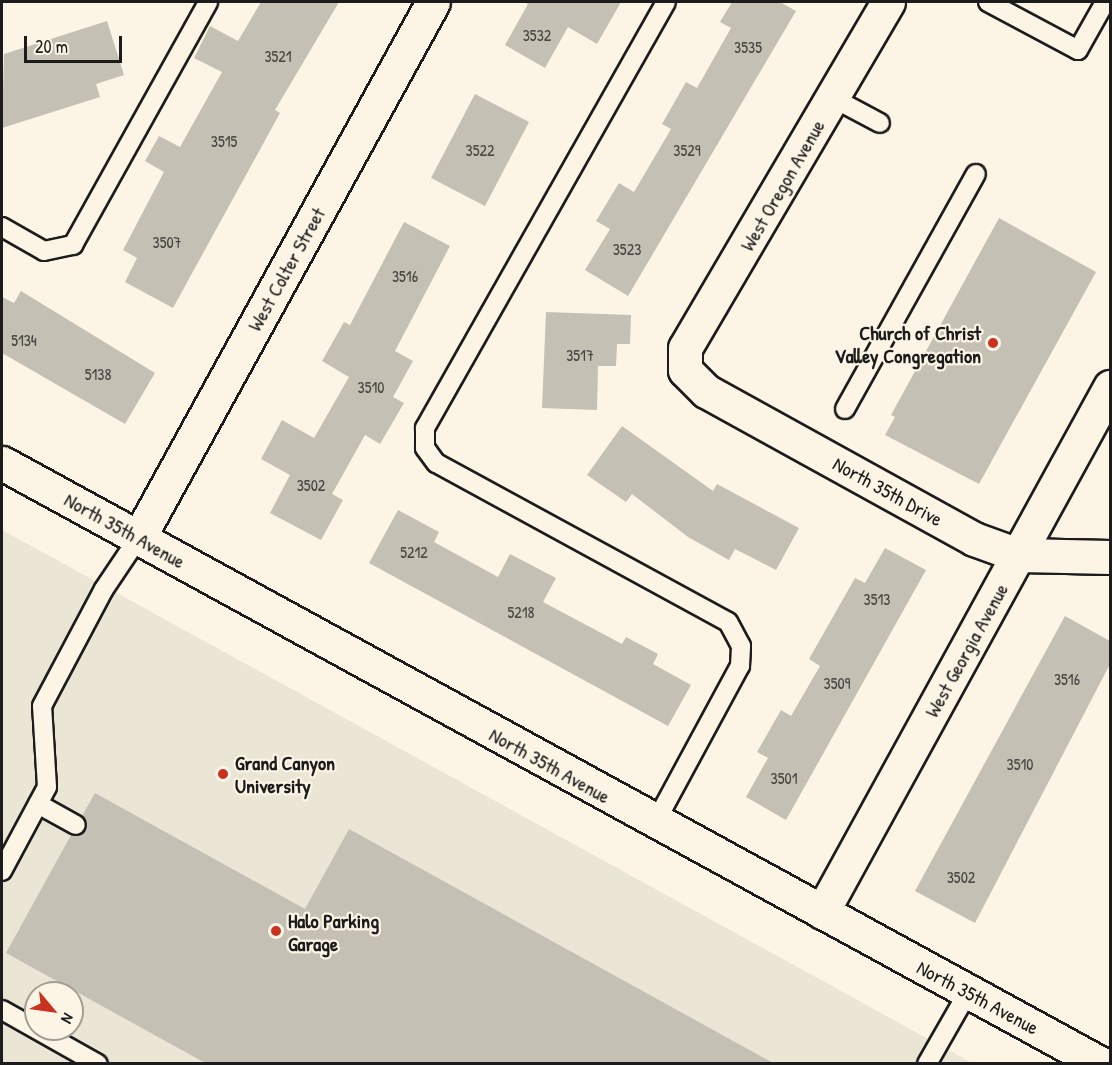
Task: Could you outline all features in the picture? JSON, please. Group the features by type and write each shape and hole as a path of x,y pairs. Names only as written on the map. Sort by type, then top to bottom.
{"street":[{"name":"West Colter Street","path":"139,537 433,2"},
{"name":"West Oregon Avenue","path":"685,370 685,348 888,2"},
{"name":"North 35th Drive","path":"685,370 706,391 974,539 1018,555 1110,556"},
{"name":"West Georgia Avenue","path":"822,912 1110,387"},
{"name":"North 35th Avenue","path":"2,463 655,823 1101,1064"}],"lane":[{"path":"2,227 44,251 73,244 208,2"},
{"path":"655,823 740,666 741,646 729,622 436,463 425,448 425,428 666,2"},
{"path":"988,2 1078,50 1105,2"},
{"path":"833,98 880,123"},
{"path":"844,409 976,174"},
{"path":"2,871 47,787 42,706 104,589 139,537"},
{"path":"38,804 76,825"},
{"path":"927,1064 968,992"},
{"path":"2,1010 99,1064"}],"shaded area":[{"name":"Grand Canyon University","path":"2,530 972,1063 2,1063"}],"building":[{"path":"261,2 339,2 275,110 280,113 173,308 125,282 137,258 123,250 164,172 145,161 159,136 180,147 222,72 194,58 210,26 238,41"},
{"path":"524,2 621,2 597,44 568,27 545,68 505,45 528,4"},
{"path":"732,2 780,2 796,11 628,296 585,270 610,229 596,221 619,183 634,192 671,129 662,124 686,82 697,88 731,28 720,22"},
{"path":"107,21 124,75 96,84 100,97 2,128 4,54"},
{"path":"475,94 529,122 485,206 431,178"},
{"name":"Church of Christ Valley Congregation","path":"999,218 1096,272 979,484 885,435 895,417 891,415"},
{"path":"404,222 450,246 395,351 413,361 393,397 404,403 380,444 365,435 332,494 343,500 321,540 270,513 290,475 261,459 282,420 314,438 349,377 322,361 344,322 350,325"},
{"path":"21,291 155,373 125,424 2,353 2,297 14,303"},
{"path":"546,312 631,315 630,344 617,344 616,366 598,366 597,410 542,408"},
{"path":"622,426 713,491 717,484 799,528 776,570 735,549 729,560 688,537 632,494 626,502 587,475"},
{"path":"398,510 439,532 434,542 498,577 510,554 556,578 543,602 622,644 626,637 658,654 653,664 691,685 668,726 369,563"},
{"path":"885,548 926,570 786,820 746,797 768,758 757,752 781,710 791,716 820,666 809,659 855,578 865,583"},
{"path":"1065,616 1110,641 1110,664 975,923 915,891"},
{"name":"Halo Parking Garage","path":"95,793 305,909 349,829 775,1064 207,1064 84,996 84,981 57,981 6,953 71,835 86,831 82,816"}],"place":[{"name":"Church of Christ Valley Congregation","path":"993,343"},
{"name":"Grand Canyon University","path":"223,774"},
{"name":"Halo Parking Garage","path":"276,931"}]}
